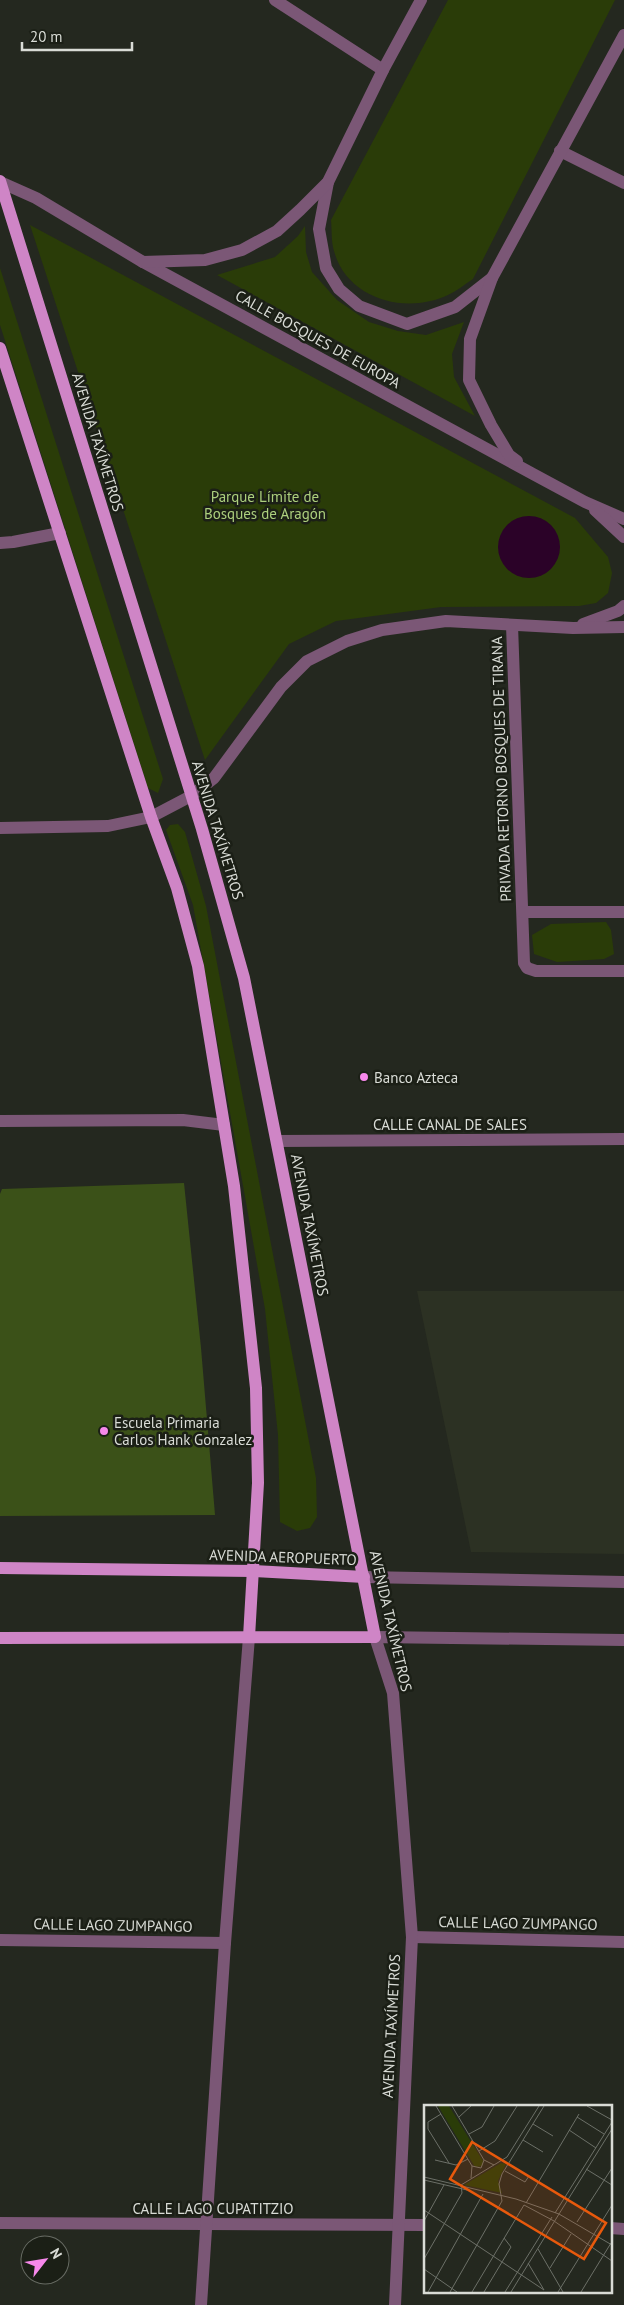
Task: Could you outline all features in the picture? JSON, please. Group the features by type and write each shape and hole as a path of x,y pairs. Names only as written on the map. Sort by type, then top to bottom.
{"main road":[{"name":"AVENIDA TAXÍMETROS","path":"0,181 191,796 244,978 375,1637"},
{"path":"0,348 151,817 177,888 198,966 234,1186 256,1388 258,1483 250,1637"},
{"name":"AVENIDA AEROPUERTO","path":"0,1568 253,1571 364,1577"},
{"path":"0,1638 375,1637"}],"street":[{"path":"275,0 384,70"},
{"path":"421,0 328,182 319,229 326,268 339,289 359,306 408,324 455,307 492,278"},
{"path":"533,474 509,454 491,425 469,380 470,339 492,278 624,35"},
{"path":"560,151 624,183"},
{"name":"CALLE BOSQUES DE EUROPA","path":"0,181 36,198 143,262 533,474 585,502 624,519"},
{"path":"143,262 205,260 242,250 277,231 328,182"},
{"path":"585,502 624,537"},
{"path":"0,543 60,534"},
{"path":"573,628 618,611 624,606"},
{"path":"0,828 108,826 151,817 191,796 214,778 281,687 308,661 347,641 382,630 446,620 573,628 624,627"},
{"name":"PRIVADA RETORNO BOSQUES DE TIRANA","path":"512,624 524,957 527,968 536,971 624,971"},
{"name":"PRIVADA RETORNO BOSQUES DE TIRANA","path":"523,912 624,912"},
{"path":"0,1121 183,1120 224,1125"},
{"name":"CALLE CANAL DE SALES","path":"277,1142 624,1139"},
{"name":"AVENIDA AEROPUERTO","path":"364,1577 624,1582"},
{"path":"201,2305 225,1943 250,1637"},
{"path":"375,1637 624,1640"},
{"name":"AVENIDA TAXÍMETROS","path":"375,1637 393,1693 412,1937 395,2305"},
{"name":"CALLE LAGO ZUMPANGO","path":"412,1937 624,1942"},
{"name":"CALLE LAGO ZUMPANGO","path":"0,1940 225,1943"},
{"name":"CALLE LAGO CUPATITZIO","path":"0,2223 424,2225"}],"shaded area":[{"path":"529,516 541,518 551,525 558,535 560,547 558,559 551,569 541,576 529,578 517,576 507,569 500,559 498,547 500,535 507,525 517,518"},
{"path":"417,1291 624,1291 624,1554 471,1552"}],"green space":[{"path":"448,0 615,0 473,279 451,293 431,301 396,303 364,291 351,281 341,267 334,251 331,220"},
{"name":"Parque Límite de Bosques de Aragón","path":"30,225 575,518 608,557 612,573 608,593 596,603 579,606 441,607 336,621 289,644 205,760"},
{"path":"305,226 306,252 312,272 337,300 369,322 398,331 426,335 464,322 452,354 454,377 475,416 217,275 275,257 298,236"},
{"path":"0,268 163,779 158,793 148,788 0,325"},
{"path":"178,824 185,832 206,906 316,1478 317,1517 310,1528 297,1531 280,1522 278,1435 265,1309 193,905 166,830 170,825"},
{"path":"606,922 611,930 614,954 604,959 557,962 534,954 532,935 551,924"}],"building":[{"name":"Escuela Primaria Carlos Hank Gonzalez","path":"184,1183 201,1348 215,1515 0,1516 0,1194 2,1189"}],"place":[{"name":"Banco Azteca","path":"364,1077"},
{"name":"Escuela Primaria Carlos Hank Gonzalez","path":"104,1431"}]}
